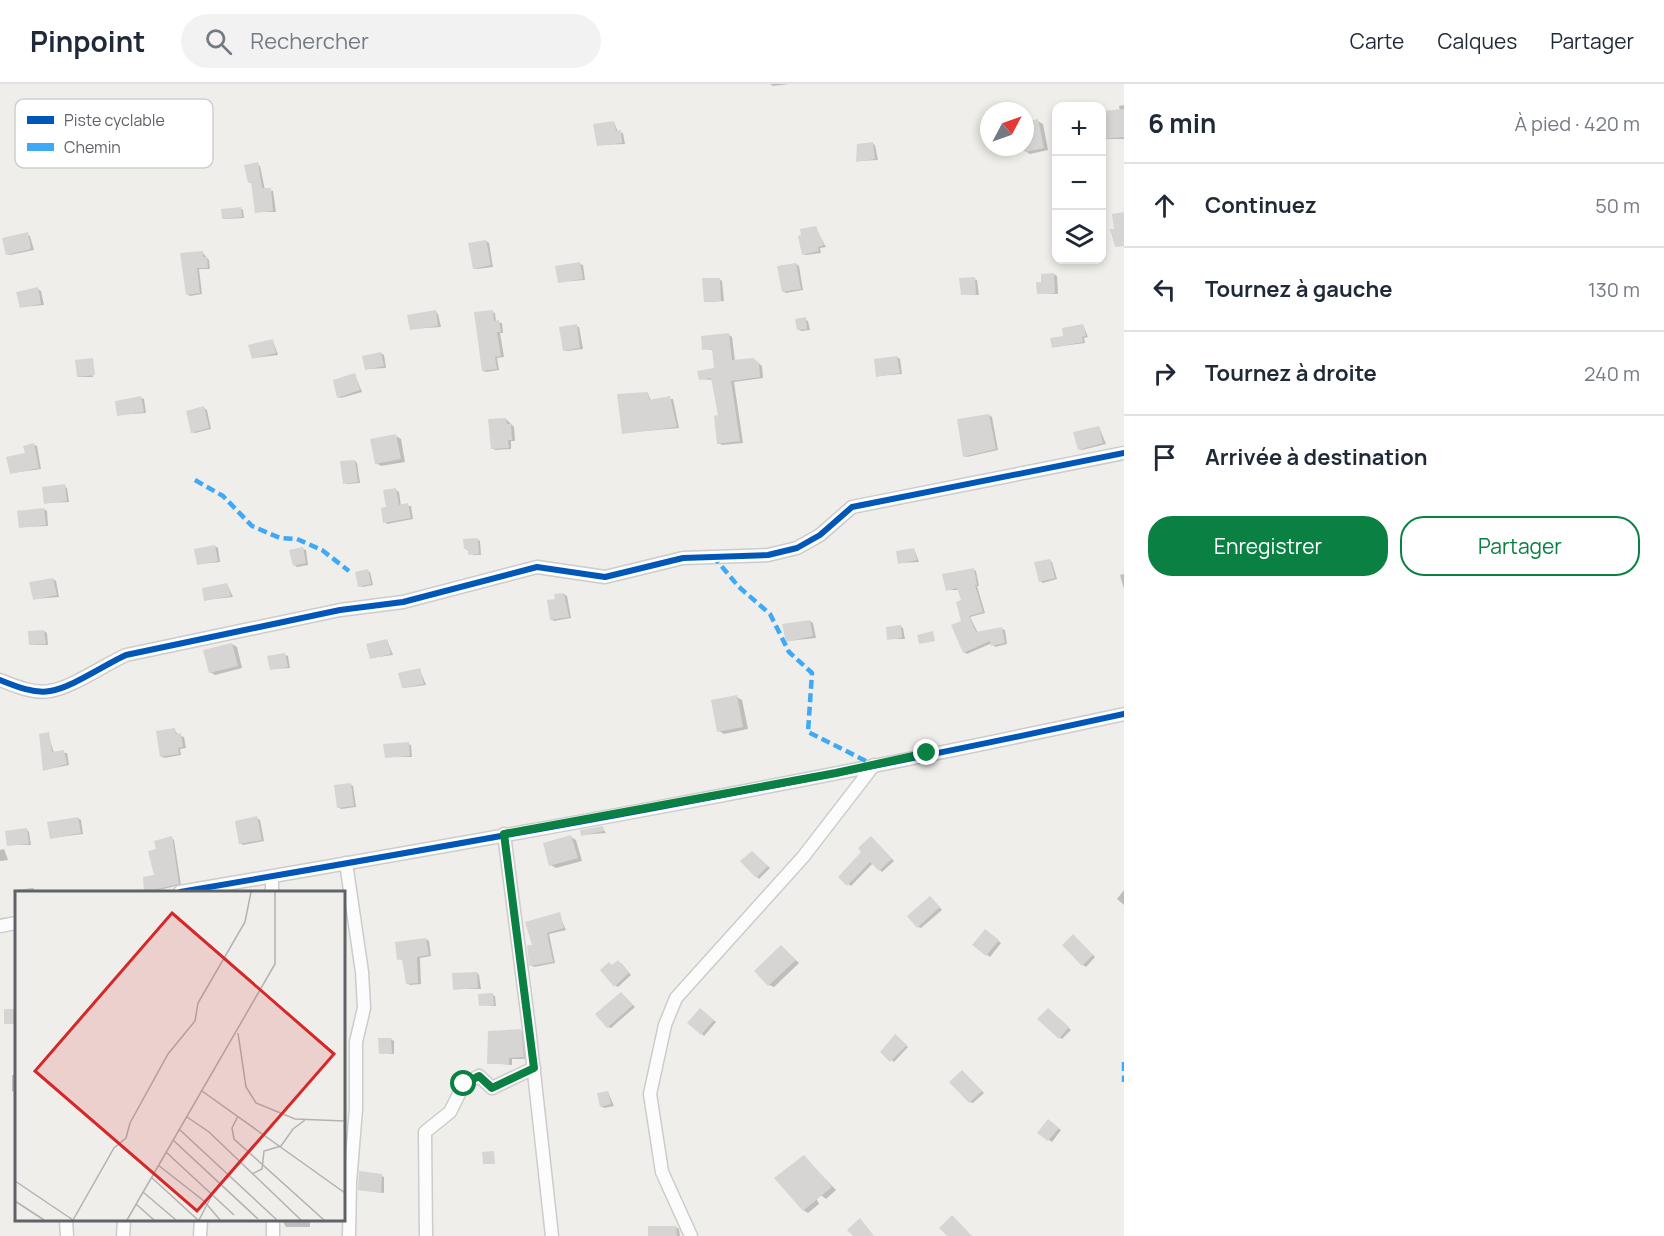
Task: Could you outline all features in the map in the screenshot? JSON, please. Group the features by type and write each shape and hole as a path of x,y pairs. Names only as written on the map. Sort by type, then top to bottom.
{"street":[{"path":"0,680 21,688 49,692 79,680 126,655 340,610 403,602 537,567 605,577 683,558 768,555 805,544 820,535 852,507 1124,453"},
{"path":"205,890 874,765 1124,714"},
{"path":"691,1236 662,1172 650,1094 665,1025 676,998 803,857 874,765"},
{"path":"504,834 534,1068 552,1236"},
{"path":"346,863 362,972 364,1008 356,1042 349,1236"},
{"path":"272,877 272,891"},
{"path":"0,926 15,923"},
{"path":"426,1236 425,1131 450,1112 464,1084 479,1076 492,1088 534,1068"},
{"path":"66,1221 67,1236"},
{"path":"123,1236 124,1221"},
{"path":"200,1236 201,1221"}],"building":[{"path":"1124,109 1124,137 1106,139 1106,111"},
{"path":"1038,119 1044,148 1034,150 1034,120"},
{"path":"614,121 616,131 621,130 622,143 597,146 593,124"},
{"path":"873,142 875,159 856,162 857,144"},
{"path":"258,162 262,188 271,188 273,211 255,213 251,182 248,183 244,165"},
{"path":"241,207 242,217 222,219 221,209"},
{"path":"1124,212 1124,246 1115,247 1110,229 1114,229 1112,214"},
{"path":"816,226 824,245 818,247 819,251 802,255 798,236 801,235 800,229"},
{"path":"28,232 31,249 6,255 2,238"},
{"path":"486,240 491,265 473,269 468,243"},
{"path":"203,251 203,257 207,257 208,268 197,268 200,293 186,295 180,253"},
{"path":"580,262 583,279 558,283 555,266"},
{"path":"796,263 801,289 782,292 777,266"},
{"path":"1054,273 1055,293 1037,294 1036,282 1041,282 1041,274"},
{"path":"975,277 976,294 961,295 959,278"},
{"path":"702,278 720,278 721,301 704,302"},
{"path":"38,287 41,304 20,308 16,292"},
{"path":"436,310 438,326 410,330 407,315"},
{"path":"493,310 494,321 499,320 501,332 497,332 501,356 495,357 497,369 482,371 474,312"},
{"path":"806,317 807,329 797,330 795,319"},
{"path":"577,324 580,348 563,351 559,327"},
{"path":"1083,324 1086,336 1082,337 1083,342 1052,348 1050,338 1063,336 1062,328"},
{"path":"729,333 732,360 753,358 759,363 760,377 731,381 740,441 717,444 714,416 718,415 711,378 699,380 697,371 714,368 712,349 702,350 701,336"},
{"path":"273,339 276,353 252,359 248,345"},
{"path":"381,352 384,366 365,370 362,356"},
{"path":"897,356 900,373 876,377 874,359"},
{"path":"93,358 95,375 77,377 75,360"},
{"path":"355,373 360,390 337,398 333,380"},
{"path":"648,392 649,400 670,396 677,427 622,434 617,394"},
{"path":"141,396 144,412 117,416 115,401"},
{"path":"204,406 209,428 191,433 186,411"},
{"path":"989,414 996,449 963,457 957,419"},
{"path":"506,418 507,424 511,424 512,440 508,440 509,448 491,449 488,419"},
{"path":"1099,426 1103,443 1078,450 1073,432"},
{"path":"396,434 401,459 375,464 370,439"},
{"path":"34,443 39,468 10,474 6,457 25,453 23,446"},
{"path":"355,460 358,482 343,484 340,461"},
{"path":"65,484 67,501 44,504 42,487"},
{"path":"396,488 399,505 408,503 411,518 383,523 381,508 386,507 383,490"},
{"path":"44,508 46,525 19,528 17,511"},
{"path":"478,538 479,554 468,555 468,549 464,549 463,539"},
{"path":"215,545 218,561 197,565 194,549"},
{"path":"303,547 306,563 293,566 289,550"},
{"path":"914,548 917,560 898,564 896,551"},
{"path":"1050,559 1055,578 1039,582 1034,562"},
{"path":"974,568 977,585 975,585 983,612 969,616 976,632 1002,627 1005,643 991,646 990,641 963,653 951,625 961,621 956,602 961,600 957,588 946,591 942,574"},
{"path":"368,569 371,584 358,587 355,572"},
{"path":"53,578 57,595 33,600 29,582"},
{"path":"227,583 231,596 204,601 202,588"},
{"path":"564,593 569,617 550,620 547,600 555,599 554,594"},
{"path":"810,620 813,636 786,642 782,624"},
{"path":"901,625 902,638 887,640 886,627"},
{"path":"44,630 46,644 29,645 28,631"},
{"path":"933,631 935,641 919,644 917,635"},
{"path":"387,639 391,654 370,659 366,644"},
{"path":"232,643 238,666 209,673 203,650"},
{"path":"285,653 288,667 270,670 267,656"},
{"path":"420,668 424,684 402,688 398,673"},
{"path":"737,695 743,727 717,732 711,700"},
{"path":"175,728 176,734 181,733 183,747 178,748 179,754 160,757 156,731"},
{"path":"49,732 52,752 64,750 67,764 43,771 39,734"},
{"path":"409,742 410,756 385,758 383,744"},
{"path":"351,783 354,806 337,808 334,785"},
{"path":"257,816 262,840 239,844 235,821"},
{"path":"78,817 81,833 50,839 47,822"},
{"path":"603,826 604,831 581,836 580,830"},
{"path":"27,828 29,844 7,846 5,831"},
{"path":"571,835 578,858 549,866 543,843"},
{"path":"172,836 179,884 144,891 143,877 154,875 148,851 156,849 154,841"},
{"path":"871,836 892,859 879,871 870,862 847,886 838,877 861,852 858,848"},
{"path":"752,851 768,866 756,878 740,861"},
{"path":"930,896 940,907 917,928 907,916"},
{"path":"560,912 564,928 547,933 553,962 529,966 527,945 532,945 525,922"},
{"path":"985,929 999,940 986,956 972,945"},
{"path":"1073,934 1093,955 1082,966 1062,945"},
{"path":"426,938 429,955 417,957 418,983 406,984 402,959 397,960 395,942"},
{"path":"781,945 796,960 768,986 754,971"},
{"path":"618,960 629,973 614,987 600,970 609,962 612,965"},
{"path":"477,972 478,988 453,990 452,973"},
{"path":"621,992 633,1005 607,1028 595,1014"},
{"path":"493,993 494,1005 479,1006 478,994"},
{"path":"700,1008 714,1020 701,1035 687,1023"},
{"path":"1048,1008 1069,1027 1059,1039 1037,1019"},
{"path":"4,1009 15,1009 15,1024 4,1024"},
{"path":"521,1029 524,1057 509,1058 509,1064 487,1064 488,1031"},
{"path":"895,1034 907,1045 890,1062 880,1052"},
{"path":"378,1038 391,1038 392,1053 379,1054"},
{"path":"962,1070 982,1091 969,1103 949,1082"},
{"path":"608,1091 611,1104 600,1107 597,1093"},
{"path":"1048,1119 1059,1128 1048,1141 1037,1133"},
{"path":"494,1151 495,1164 483,1164 482,1152"},
{"path":"804,1155 832,1187 803,1211 774,1178"},
{"path":"359,1171 382,1174 381,1193 358,1190"},
{"path":"952,1215 972,1236 947,1236 939,1228"},
{"path":"860,1218 874,1236 853,1236 847,1230"},
{"path":"648,1226 676,1226 677,1236 648,1236"}],"marked path":[{"path":"195,480 223,496 252,526 280,538 297,539 322,550 349,571"},
{"path":"713,556 739,587 770,614 789,652 812,673 808,732 874,765"},
{"path":"1124,1062 1124,1082"}],"cycle path":[{"path":"0,680 31,690 50,691 77,681 126,655 340,610 403,602 537,567 605,577 683,558 768,555 797,548 820,535 852,507 1124,453"},
{"path":"186,891 653,808 889,763 1124,714"}],"route":[{"path":"464,1084 479,1076 492,1088 534,1068 504,834 836,773 927,753"}]}
